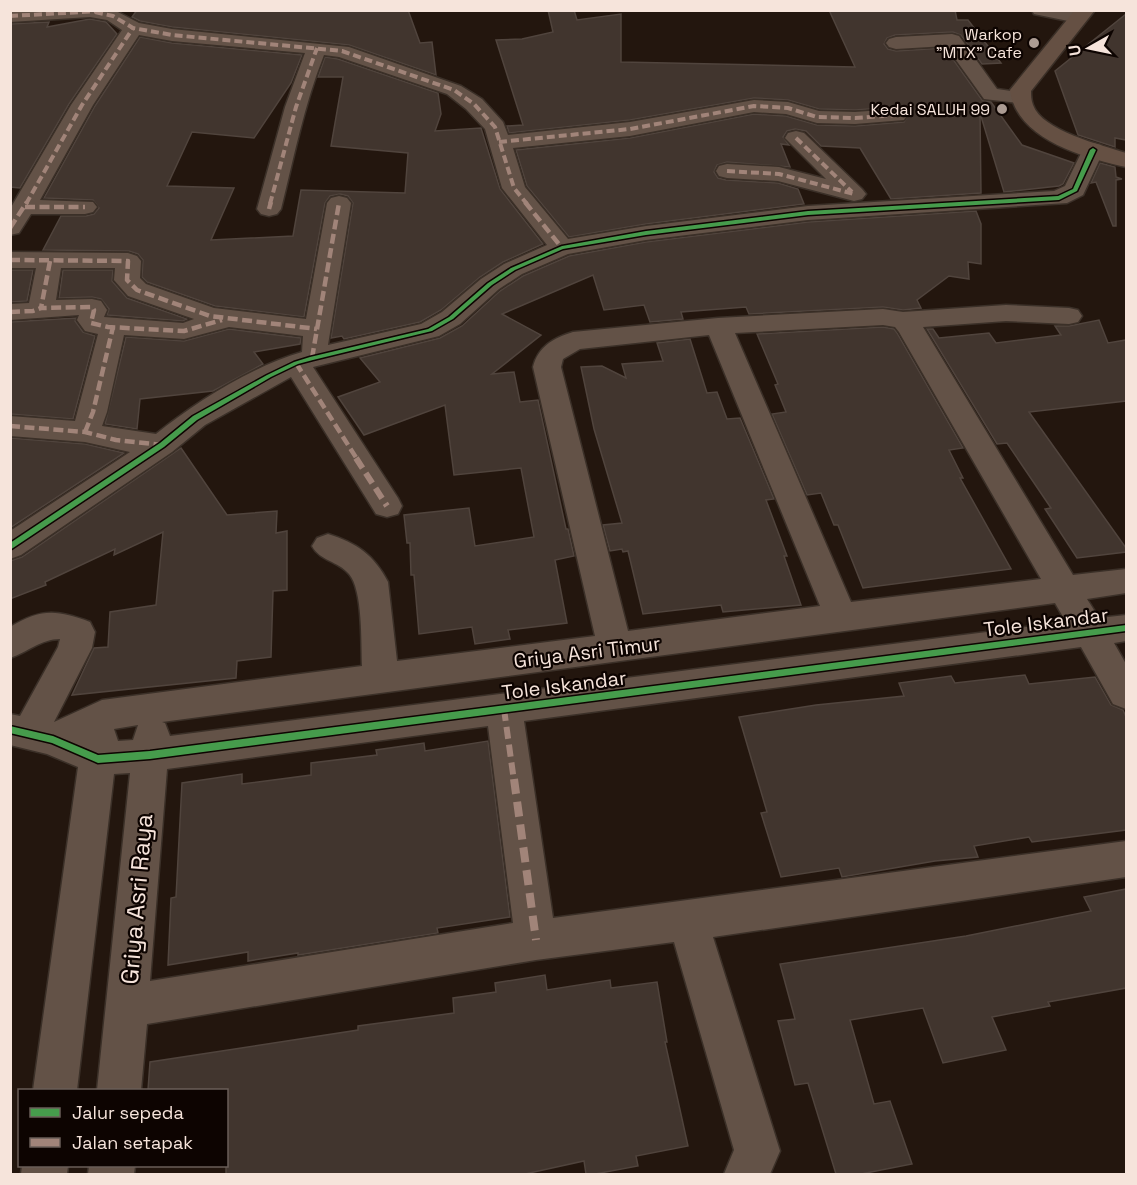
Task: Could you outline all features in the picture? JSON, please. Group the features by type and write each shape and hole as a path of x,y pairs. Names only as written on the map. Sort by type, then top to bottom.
{"main road":[{"path":"1082,14 1020,90 1021,105 1036,123 1058,137 1126,160"}],"street":[{"path":"1041,10 1082,14"},
{"path":"10,16 99,11 133,28 172,35 342,51 454,90 474,104 495,128 513,188 562,248"},
{"path":"10,228 25,207 82,105 120,53 133,28"},
{"path":"896,42 952,40 991,95 1019,97"},
{"path":"269,209 304,75 317,48"},
{"path":"499,142 619,131 754,106 788,108 817,117 896,116"},
{"path":"796,138 859,201"},
{"path":"10,547 162,445 195,418 304,360 430,330 451,318 490,284 513,269 562,248 859,201 1059,198 1075,190 1093,150"},
{"path":"727,171 779,174 859,201"},
{"path":"304,360 317,329 339,203"},
{"path":"25,207 85,207"},
{"path":"10,260 128,261 127,280 137,290 210,316 317,329"},
{"path":"40,308 50,261"},
{"path":"10,312 33,311 40,308 92,307 94,310 91,323 113,327 184,332 226,319"},
{"path":"615,648 547,367 550,355 573,341 718,326 883,317 903,320 1006,313 1069,316"},
{"name":"Tole Iskandar","path":"903,320 910,327 1091,632"},
{"path":"718,326 841,616"},
{"path":"85,432 93,412 113,327"},
{"path":"304,360 387,506"},
{"path":"10,426 85,432 116,440 162,445"},
{"path":"328,546 358,563 372,582 381,678"},
{"name":"Griya Asri Timur","path":"31,734 102,716 153,708 841,616 1126,581"},
{"path":"10,644 36,628 60,625 78,632 75,648 31,734"},
{"name":"Tole Iskandar","path":"31,734 98,759 150,755 1126,628"},
{"path":"1091,632 1126,694"},
{"name":"Griya Asri Raya","path":"119,1089 153,708"},
{"path":"504,709 536,940"},
{"path":"55,1089 102,716"},
{"path":"126,1006 536,940 688,921 1126,859"},
{"path":"688,921 757,1151 747,1174"}],"building":[{"path":"137,10 408,10 420,43 432,42 436,75 349,45 172,27 140,21 132,17"},
{"path":"548,10 574,10 577,20 621,14 621,62 855,67 829,10 955,10 957,20 968,20 1001,63 982,64 961,35 953,32 895,35 887,38 884,44 888,49 896,51 945,48 982,100 991,102 1022,145 1074,163 1063,184 1059,186 1004,192 980,113 981,193 891,199 860,148 821,146 806,131 795,129 787,131 783,137 789,145 781,144 790,167 727,162 717,165 714,172 718,178 726,180 778,183 798,189 804,204 646,224 569,237 527,186 516,150 630,138 754,114 786,116 817,125 855,126 904,122 909,114 904,108 896,107 855,110 819,109 788,100 754,98 630,120 509,133 507,126 523,125 496,40 522,39 553,32"},
{"path":"1126,14 1126,140 1115,138 1115,147 1078,135 1055,71"},
{"path":"90,19 106,22 117,34 69,104 20,188 10,187 10,24 49,22 47,27"},
{"path":"140,37 172,43 302,55 291,83 254,138 192,132 167,186 234,188 211,240 293,236 301,190 405,193 408,153 331,146 343,77 318,77 325,57 338,59 438,93 441,114 435,131 481,128 500,189 543,244 503,262 480,277 441,310 420,322 344,339 342,336 331,338 353,203 348,196 340,194 330,196 325,203 304,317 215,306 147,282 142,277 143,260 138,254 129,251 43,250 61,216 86,216 94,214 99,208 93,200 44,198 95,106"},
{"path":"1100,163 1115,167 1116,177 1122,179 1116,180 1116,226 1113,226 1096,182 1091,183"},
{"path":"976,211 981,224 981,264 968,262 969,279 949,276 917,300 921,308 903,310 883,307 749,314 746,307 681,312 683,319 650,322 644,305 604,310 593,275 502,314 541,335 492,374 514,372 520,402 538,400 574,556 555,560 567,623 508,630 510,639 475,644 472,627 419,634 414,575 411,575 410,543 407,543 404,515 469,508 475,546 534,537 521,468 454,475 445,405 364,435 338,397 380,382 360,358 440,338 462,326 500,291 523,276 569,256 646,242 808,222"},
{"path":"10,270 33,270 27,301 10,302"},
{"path":"63,270 113,270 112,281 127,298 187,319 183,321 107,315 109,309 101,299 59,298"},
{"path":"76,318 75,321 83,332 95,336 73,419 10,414 10,322"},
{"path":"1099,320 1108,343 1126,340 1126,401 1029,412 1126,548 1126,552 1077,558 1045,509 1051,508 1007,443 997,444 927,329 933,329 939,338 989,333 996,343 1061,335 1055,326 1069,326"},
{"path":"883,327 894,329 897,333 963,448 949,450 963,478 960,478 1011,569 863,588 838,525 834,525 821,493 807,495 772,414 786,412 775,385 778,384 757,334"},
{"path":"229,329 301,338 300,344 254,352 263,364 213,391 140,399 137,429 105,424 126,337 184,341"},
{"path":"690,339 707,393 717,392 727,419 740,418 774,499 766,500 787,556 784,556 801,605 723,612 721,605 643,614 628,551 623,552 622,549 610,551 603,525 622,523 594,429 581,367 602,366 626,378 622,364 663,361 657,343"},
{"path":"10,438 85,444 124,453 10,528"},
{"path":"181,448 227,515 277,511 276,533 287,531 287,590 273,591 271,657 237,661 236,678 72,695 94,648 108,647 110,612 156,605 163,532 114,555 115,549 45,582 46,585 10,599 10,561 22,557"},
{"path":"1025,675 1029,684 1095,677 1111,705 1123,710 1126,717 1126,830 1032,842 1029,837 974,846 978,857 935,861 842,877 839,868 781,877 761,813 767,812 739,717 816,705 904,696 899,683 951,676 955,683"},
{"path":"488,741 510,917 437,928 438,933 298,955 298,953 248,961 248,952 168,965 171,898 176,897 182,783 242,774 242,784 311,775 311,763 377,755 376,750 424,743 425,751"},
{"path":"1126,889 1126,988 1048,1002 1050,1006 992,1017 1006,1050 943,1063 923,1008 850,1020 874,1104 890,1101 912,1164 861,1174 836,1174 808,1083 795,1085 778,1021 795,1019 780,964 966,936 1091,911 1084,897"},
{"path":"545,975 547,990 610,980 611,988 657,982 667,1042 665,1042 688,1146 636,1156 638,1166 595,1174 586,1174 584,1161 525,1174 226,1174 226,1167 228,1167 228,1089 148,1089 150,1062 358,1030 358,1026 454,1013 453,998 496,992 495,983"}],"marked path":[{"path":"10,16 100,11"},
{"path":"95,12 113,16 133,28 172,35 342,51 454,90 474,104 495,127 514,188 562,248"},
{"path":"10,228 30,198 82,105 133,28"},
{"path":"269,209 296,107 317,48"},
{"path":"499,142 630,129 754,106 788,108 817,117 855,118 896,115"},
{"path":"796,138 852,192"},
{"path":"727,171 779,174 854,194"},
{"path":"312,358 339,203"},
{"path":"25,207 85,207"},
{"path":"10,260 128,261 127,280 137,290 210,316 317,329"},
{"path":"50,261 41,308 92,307 94,310 91,323 108,327 184,331 222,320"},
{"path":"10,312 33,311 41,308"},
{"path":"85,432 93,412 113,327"},
{"path":"296,363 387,506"},
{"path":"10,426 85,432 116,440 162,445"},
{"path":"504,709 536,940"}],"cycle path":[{"path":"10,547 162,445 195,418 269,376 312,358 430,330 451,318 490,284 513,269 562,248 646,233 808,213 1059,198 1075,190 1093,150"},
{"path":"10,729 53,740 98,759 150,755 1126,628"}],"place":[{"name":"Warkop \"MTX\" Cafe","path":"1034,43"},
{"name":"Kedai SALUH 99","path":"1002,109"}]}
